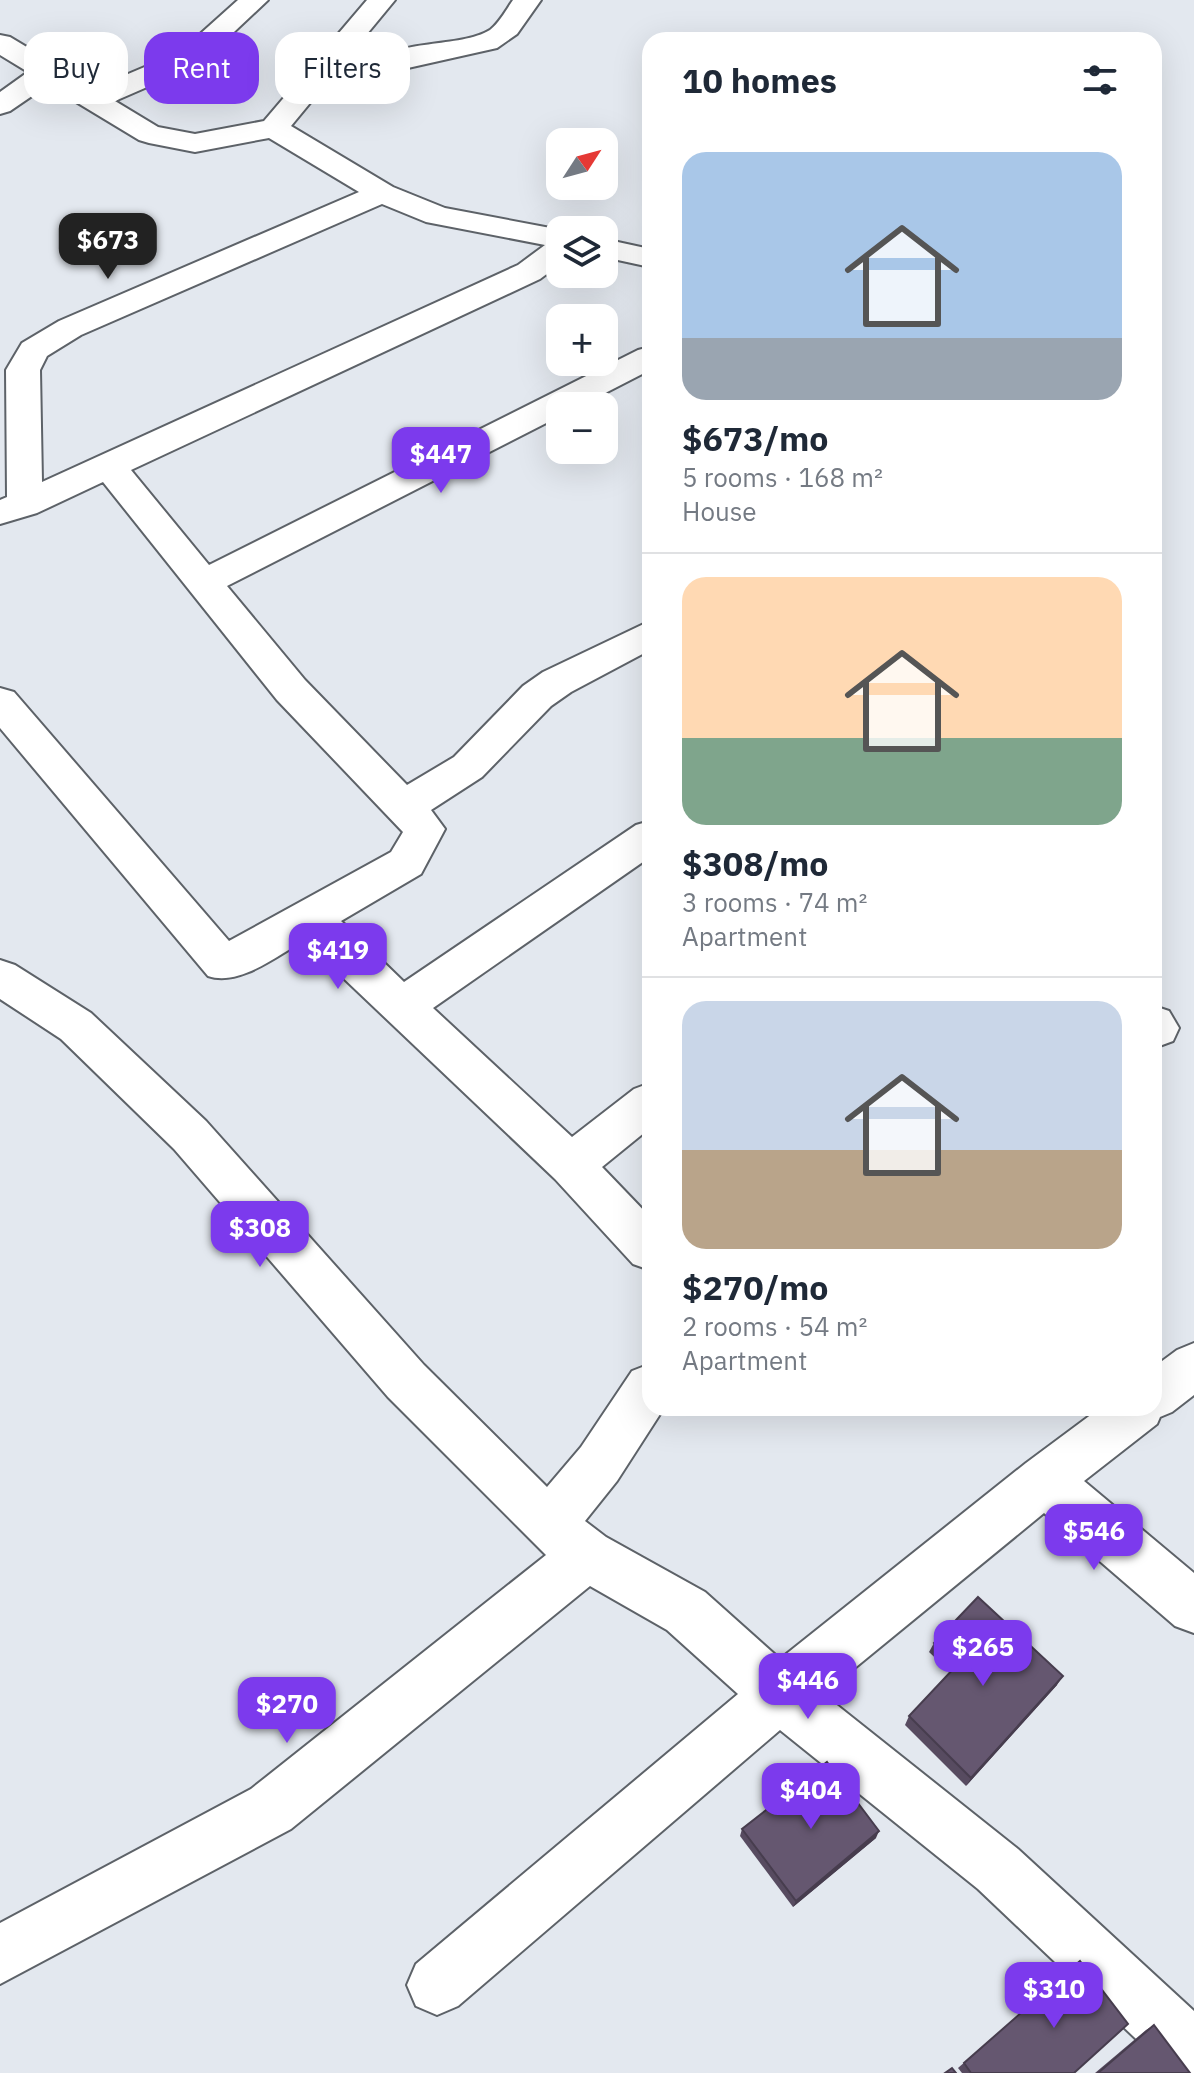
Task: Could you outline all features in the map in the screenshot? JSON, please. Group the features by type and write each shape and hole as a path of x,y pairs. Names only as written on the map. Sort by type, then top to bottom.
{"street":[{"path":"128,85 190,58 254,0"},
{"path":"99,104 149,134 195,143 274,128 381,0"},
{"path":"410,57 476,48 502,34 527,0"},
{"path":"0,43 24,59"},
{"path":"0,105 24,88"},
{"path":"274,128 382,193 437,216 546,236"},
{"path":"382,193 70,328 34,350 23,370 13,509 529,272 546,259"},
{"path":"618,251 642,256"},
{"path":"205,582 642,361"},
{"path":"0,702 223,964 406,863 425,829 291,690 109,466"},
{"path":"404,807 468,767 537,696 557,682 642,638"},
{"path":"403,1006 642,842"},
{"path":"314,916 332,941 571,1165 642,1240"},
{"path":"0,977 76,1026 190,1135 406,1381 568,1540 686,1611 779,1694 998,1869 1194,2052"},
{"path":"571,1165 642,1108"},
{"path":"1162,1390 1194,1366"},
{"path":"0,1955 271,1809 568,1540 599,1464 642,1399"},
{"path":"437,1985 779,1694 1044,1480 1128,1416"},
{"path":"1044,1480 1194,1607"}],"building":[{"path":"978,1597 1063,1676 971,1778 909,1716 957,1665 934,1643"},
{"path":"827,1762 879,1831 796,1901 742,1829"},
{"path":"1080,1961 1128,2024 1074,2073 971,2073 964,2063"},
{"path":"1154,2025 1190,2073 1098,2073"}]}
